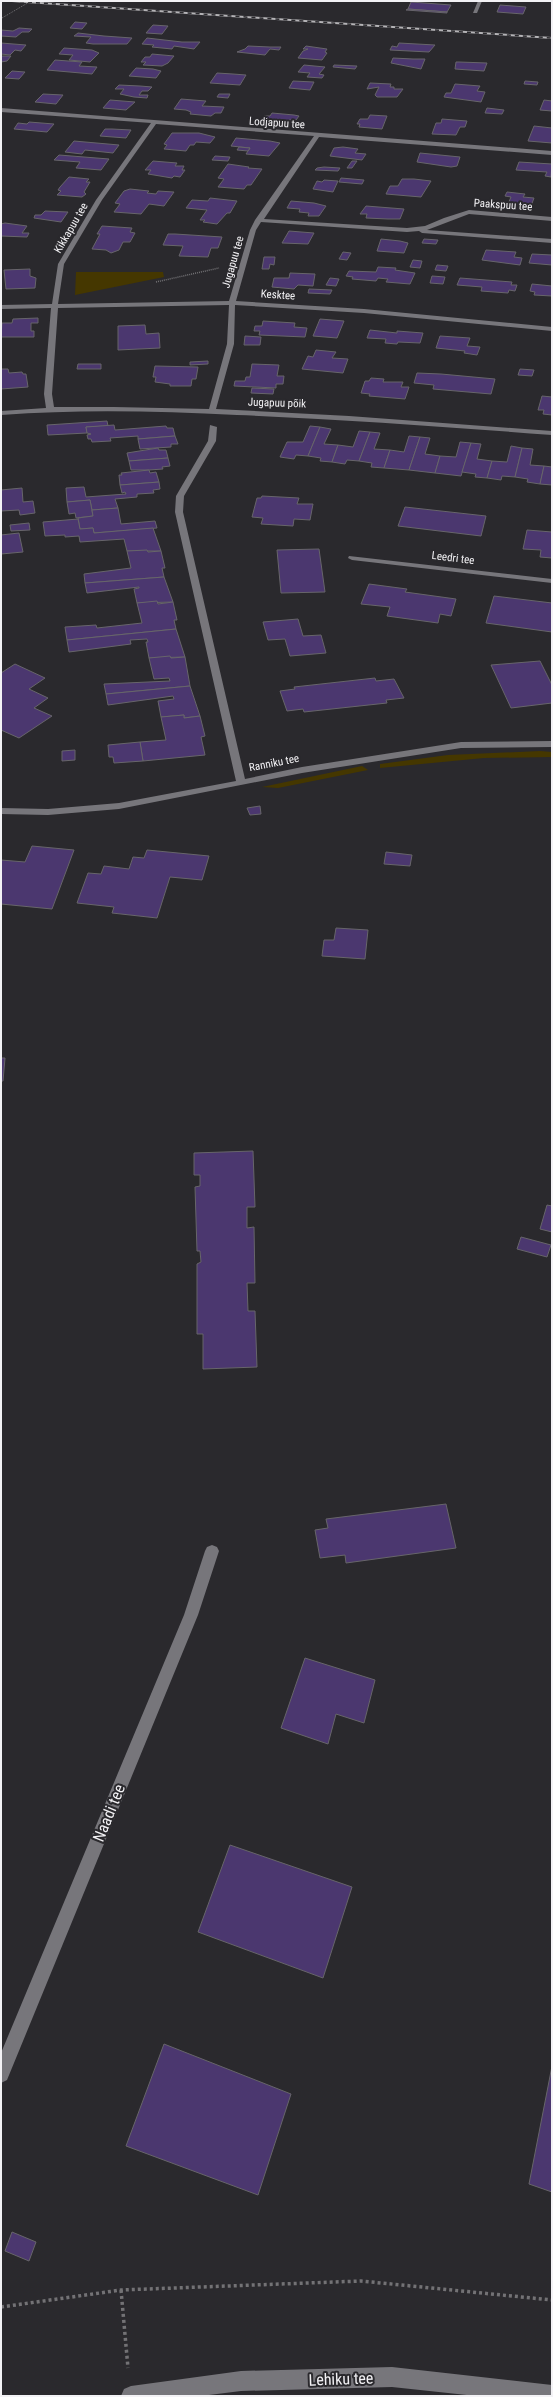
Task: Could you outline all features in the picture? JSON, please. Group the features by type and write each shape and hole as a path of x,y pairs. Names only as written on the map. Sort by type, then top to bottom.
{"street":[{"path":"475,12 480,1"},
{"name":"Lodjapuu tee","path":"1,110 317,136 552,153"},
{"name":"Kikkapuu tee","path":"50,408 48,394 55,304 61,264 99,200 154,123"},
{"name":"Jugapuu tee","path":"212,411 227,353 234,315 232,303 253,230 258,220 317,136"},
{"name":"Paakspuu tee","path":"407,230 426,228 446,219 469,212 552,219"},
{"name":"Paakspuu tee","path":"258,220 552,241"},
{"name":"Kesktee","path":"1,307 55,304 232,303 364,311 552,329"},
{"name":"Jugapuu põik","path":"1,413 50,408 212,411 435,423 552,433"},
{"path":"213,426 212,441 180,496 178,512 241,782"},
{"name":"Leedri tee","path":"352,558 552,581"},
{"name":"Ranniku tee","path":"1,811 48,812 119,806 371,758 462,745 552,744"},
{"name":"Naadi tee","path":"1,2074 191,1615 212,1551"},
{"name":"Lehiku tee","path":"131,2396 241,2381 392,2377 552,2395"}],"path":[{"path":"2,18 31,1"},
{"path":"35,1 41,1"},
{"path":"1,2307 121,2290 361,2280 552,2300"},
{"path":"121,2290 131,2396"}],"shaded area":[{"path":"76,272 163,272 164,277 75,295"},
{"path":"540,751 552,752 552,757 484,758 380,768 380,764 448,755"},
{"path":"362,766 368,770 278,788 262,787"}],"building":[{"path":"411,2 451,5 447,12 408,9"},
{"path":"500,5 526,7 523,14 497,12"},
{"path":"406,10 447,12 447,13"},
{"path":"75,22 87,23 82,29 70,28"},
{"path":"153,25 168,26 162,34 146,33"},
{"path":"19,28 32,29 29,32 22,32 16,37 1,36 1,30 13,31"},
{"path":"78,33 132,38 127,44 93,44 86,43 91,37 74,36"},
{"path":"147,38 182,42 200,42 194,49 174,46 172,49 152,47 154,45 142,44"},
{"path":"1,43 26,45 21,51 15,50 10,55 1,54"},
{"path":"399,43 435,45 429,52 390,50 392,46 397,47"},
{"path":"248,46 281,47 279,50 270,49 265,55 237,52"},
{"path":"306,46 327,49 325,52 327,53 322,60 298,58 303,51 308,49 303,49"},
{"path":"64,48 92,50 99,53 90,62 69,60 73,55 59,54"},
{"path":"152,54 174,56 168,63 162,66 143,65 146,62 141,62 145,57 150,57"},
{"path":"1,56 11,56 7,61 1,62"},
{"path":"393,58 425,59 421,69 391,63"},
{"path":"55,60 82,62 79,66 97,67 92,74 47,70"},
{"path":"456,62 487,63 484,71 455,69"},
{"path":"304,65 325,67 319,74 324,75 322,78 307,77 310,73 298,72"},
{"path":"334,65 357,66 355,69 333,67"},
{"path":"136,68 161,71 156,78 129,76"},
{"path":"12,71 25,72 19,79 5,78"},
{"path":"217,73 246,75 240,85 210,83"},
{"path":"293,81 314,82 310,90 289,88"},
{"path":"525,81 538,82 537,85 524,84"},
{"path":"370,83 391,84 390,87 394,87 394,89 403,89 397,97 377,97 375,95 379,87 367,89"},
{"path":"455,84 480,86 477,91 485,92 481,102 444,97 446,93 451,93"},
{"path":"119,85 152,87 148,91 142,91 139,95 148,95 147,98 120,94 124,89 115,89"},
{"path":"43,94 63,95 56,104 35,102"},
{"path":"219,94 230,94 228,98 217,97"},
{"path":"181,99 206,101 202,106 224,107 221,113 215,113 211,116 190,114 191,112 186,110 174,109"},
{"path":"110,100 135,102 126,110 103,108"},
{"path":"544,100 552,101 552,111 540,110"},
{"path":"487,108 504,110 502,114 485,113"},
{"path":"272,113 299,116 296,120 289,120 287,123 261,119 264,116 270,116"},
{"path":"370,115 387,116 382,129 359,127 360,124 357,124 360,119 368,119"},
{"path":"442,119 467,121 465,127 460,127 456,135 432,134 436,123 441,123"},
{"path":"29,122 54,124 47,132 14,129 18,123 27,124"},
{"path":"534,126 552,128 552,143 528,141"},
{"path":"105,129 131,130 126,138 100,136"},
{"path":"172,133 199,133 215,137 210,143 196,142 194,145 190,145 186,151 164,149 167,145 164,144"},
{"path":"236,138 280,143 269,156 246,154 250,148 231,146"},
{"path":"74,141 119,145 113,153 85,150 82,154 65,152"},
{"path":"239,147 250,148 248,151 237,150"},
{"path":"343,147 358,149 355,153 366,154 362,160 330,156 334,148"},
{"path":"420,153 460,157 457,166 451,167 417,162"},
{"path":"59,155 109,159 101,170 76,168 80,162 54,160"},
{"path":"215,156 230,157 228,161 212,160"},
{"path":"153,161 177,163 175,166 184,166 182,170 185,170 180,177 174,176 172,178 148,174 151,170 145,170"},
{"path":"352,161 357,161 352,168 347,168"},
{"path":"519,162 552,164 551,177 545,176 547,172 516,170"},
{"path":"228,164 262,169 251,185 247,185 244,189 218,187 224,179 218,178"},
{"path":"317,168 340,168 338,171 315,170"},
{"path":"69,177 89,179 86,182 90,182 84,192 86,194 82,197 57,195 61,191 58,190 60,187"},
{"path":"341,178 364,180 362,184 339,182"},
{"path":"402,179 431,181 421,197 386,194 390,186 398,186"},
{"path":"324,180 338,181 333,192 313,189 317,181 322,182"},
{"path":"130,189 149,191 147,193 156,194 158,191 174,192 164,206 149,204 141,214 114,212 120,204 115,203 124,191"},
{"path":"507,192 525,194 523,197 534,198 531,206 508,204 511,197 505,196"},
{"path":"210,198 237,201 230,213 227,213 217,224 203,222 205,220 200,220 207,210 186,208 192,200 208,201"},
{"path":"291,201 314,203 326,206 319,216 308,216 309,213 299,212 300,209 287,208"},
{"path":"366,206 404,209 400,219 366,218 367,214 360,214"},
{"path":"45,211 68,212 61,222 34,218 35,215 41,215"},
{"path":"5,223 27,226 22,233 29,233 27,237 1,236 1,224"},
{"path":"102,226 132,228 130,232 135,233 130,242 123,242 119,250 111,253 106,250 92,249 100,234 97,234"},
{"path":"289,231 314,233 308,244 282,243"},
{"path":"168,234 222,237 218,248 211,248 208,257 179,256 183,246 163,245"},
{"path":"381,239 408,243 404,253 377,251"},
{"path":"424,239 438,240 436,244 422,243"},
{"path":"486,250 516,252 514,257 522,258 520,265 482,260"},
{"path":"343,252 351,253 347,260 339,259"},
{"path":"532,254 552,255 552,265 529,263"},
{"path":"264,257 275,257 274,265 270,264 269,269 262,269"},
{"path":"413,260 422,261 420,268 410,267"},
{"path":"437,265 448,266 446,271 435,270"},
{"path":"378,267 396,268 395,270 415,273 410,284 386,282 388,279 378,278 376,281 352,279 353,277 346,276 349,271 376,272"},
{"path":"30,269 30,276 36,278 35,288 6,289 4,270"},
{"path":"290,273 315,274 313,286 298,285 294,289 272,287 274,278 289,278"},
{"path":"432,276 445,277 443,284 430,283"},
{"path":"330,278 339,279 336,286 326,285"},
{"path":"460,278 512,282 511,285 517,285 515,291 509,290 508,293 481,291 482,287 457,285"},
{"path":"532,284 552,286 552,296 534,295 535,292 530,291"},
{"path":"309,289 332,290 330,294 308,293"},
{"path":"38,318 38,323 31,323 31,331 34,331 34,337 1,337 2,323 12,323 13,319"},
{"path":"320,319 344,321 337,338 313,336"},
{"path":"263,321 295,323 294,327 307,328 305,337 259,335 260,331 254,331 255,326 262,326"},
{"path":"145,325 146,334 159,333 160,348 118,350 118,326"},
{"path":"370,330 397,333 397,331 423,333 420,343 398,342 397,344 385,343 386,339 367,338"},
{"path":"245,336 261,337 260,345 244,345"},
{"path":"440,336 470,338 467,346 480,347 477,355 464,353 465,351 436,348"},
{"path":"316,350 336,352 332,358 348,359 343,373 302,369 308,356 313,357"},
{"path":"208,361 208,364 190,365 190,362"},
{"path":"78,364 101,364 101,369 77,369"},
{"path":"252,364 279,365 277,376 284,376 283,384 276,384 276,388 234,386 235,381 245,381 246,377 250,377"},
{"path":"155,366 198,367 196,379 192,379 191,386 170,386 170,384 155,382 156,377 153,377"},
{"path":"1,369 8,369 9,373 22,372 23,374 26,374 28,387 1,389"},
{"path":"520,369 534,370 532,376 518,375"},
{"path":"417,373 495,379 491,394 433,389 434,385 414,383"},
{"path":"371,378 384,379 383,382 403,382 401,387 409,387 405,399 369,396 370,394 361,393 365,381 369,381"},
{"path":"252,388 274,389 273,394 251,393"},
{"path":"542,396 552,397 552,415 543,414 544,410 538,410"},
{"path":"107,421 108,426 86,427 87,433 48,435 47,425"},
{"path":"114,425 115,430 166,426 167,428 173,428 175,436 138,439 138,436 110,438 111,441 92,442 91,439 88,439 87,435 91,434 87,433 86,427"},
{"path":"310,426 320,427 308,456 296,455 294,459 280,457 287,442 303,442"},
{"path":"320,427 331,429 324,444 338,445 332,462 320,461 321,458 308,456"},
{"path":"359,431 370,432 359,461 347,460 345,464 332,462 338,445 353,447"},
{"path":"370,432 380,433 374,449 390,450 384,468 371,467 372,463 359,461"},
{"path":"175,436 178,444 171,444 171,447 140,449 138,439"},
{"path":"409,436 420,437 409,470 384,468 390,450 404,452"},
{"path":"420,437 430,438 425,454 440,456 435,473 409,470"},
{"path":"460,442 471,443 461,476 435,473 440,456 456,457"},
{"path":"471,443 481,444 477,459 492,461 487,478 475,477 476,474 462,472"},
{"path":"511,446 522,448 515,477 502,476 501,480 487,478 492,461 507,462"},
{"path":"158,448 159,450 166,450 168,458 129,461 127,453"},
{"path":"522,448 533,449 530,465 544,466 540,484 527,482 528,479 515,477"},
{"path":"168,458 170,466 162,467 163,469 131,470 129,461"},
{"path":"544,466 552,467 552,485 540,484"},
{"path":"149,470 150,473 156,472 159,482 120,485 119,475 122,475 121,473"},
{"path":"159,482 160,489 153,490 154,493 137,494 137,497 115,499 118,508 92,510 90,500 67,502 66,488 84,487 86,497 126,494 125,492 122,493 120,485"},
{"path":"22,488 23,502 33,501 35,513 20,515 19,510 1,511 1,490"},
{"path":"262,496 299,498 297,504 313,504 310,520 294,519 293,526 261,524 263,518 252,517 257,498 261,498"},
{"path":"90,500 93,516 76,518 75,513 69,514 67,502"},
{"path":"405,507 486,516 481,536 398,526"},
{"path":"118,508 121,524 155,521 157,528 94,533 93,528 80,529 78,518 93,516 92,510"},
{"path":"78,519 80,529 93,528 94,533 153,528 161,551 127,551 124,539 80,542 79,536 45,536 43,522"},
{"path":"29,523 30,530 11,531 10,525"},
{"path":"527,530 552,532 552,558 540,557 541,550 523,549"},
{"path":"19,533 23,552 1,554 1,535"},
{"path":"319,549 325,592 281,593 277,550"},
{"path":"147,550 148,552 161,551 165,568 162,568 164,577 85,583 84,574 131,568 127,551"},
{"path":"164,577 173,602 137,603 134,589 139,587 87,593 85,583"},
{"path":"369,584 407,589 405,592 456,599 451,616 440,614 438,623 387,616 390,607 361,604"},
{"path":"494,596 552,603 552,632 486,623"},
{"path":"157,601 158,604 173,602 177,620 174,620 176,629 67,640 65,627 96,625 97,628 142,623 137,603"},
{"path":"298,619 303,636 321,635 326,653 290,656 285,639 268,640 263,622"},
{"path":"176,629 185,657 149,658 146,642 148,642 147,639 130,640 131,644 69,652 67,640"},
{"path":"170,656 171,658 185,657 190,686 106,694 104,684 170,681 169,678 154,679 149,658"},
{"path":"540,661 552,685 552,703 511,708 491,665"},
{"path":"15,664 45,678 29,689 48,698 34,708 52,716 19,738 1,730 1,673"},
{"path":"375,678 376,681 394,679 404,698 386,700 387,703 304,712 303,709 287,711 280,691 295,689 294,687"},
{"path":"190,686 200,716 184,718 184,715 161,717 158,701 174,699 173,696 108,705 106,694"},
{"path":"184,715 184,718 200,716 205,736 201,737 205,755 143,761 140,742 166,740 161,717"},
{"path":"140,742 143,761 114,763 113,757 109,757 108,745"},
{"path":"75,750 75,760 62,761 62,751"},
{"path":"260,806 261,814 250,815 247,808"},
{"path":"32,846 74,850 52,909 1,904 1,860 25,862"},
{"path":"147,850 209,856 202,880 170,877 157,918 112,913 114,907 77,903 88,873 101,874 104,866 129,869 133,857 144,858"},
{"path":"386,852 412,855 410,866 384,864"},
{"path":"336,928 368,930 365,959 322,956 324,940 334,940"},
{"path":"1,1058 5,1058 3,1081 1,1081"},
{"path":"253,1151 255,1207 247,1207 247,1228 254,1227 255,1283 247,1283 248,1311 255,1311 257,1367 203,1369 203,1334 197,1334 197,1264 201,1262 200,1251 197,1251 195,1187 200,1186 200,1175 194,1175 194,1153"},
{"path":"547,1205 552,1206 552,1232 540,1229"},
{"path":"521,1237 551,1245 547,1257 517,1249"},
{"path":"446,1504 456,1548 346,1563 345,1555 320,1558 315,1530 328,1528 326,1519"},
{"path":"305,1658 375,1680 364,1723 336,1714 328,1744 281,1728"},
{"path":"230,1845 352,1887 323,1978 198,1932"},
{"path":"164,2044 291,2094 258,2195 126,2146"},
{"path":"552,2066 552,2192 529,2184"},
{"path":"12,2232 36,2242 29,2261 5,2251"}],"railway":[{"path":"12,1 552,38"}]}
